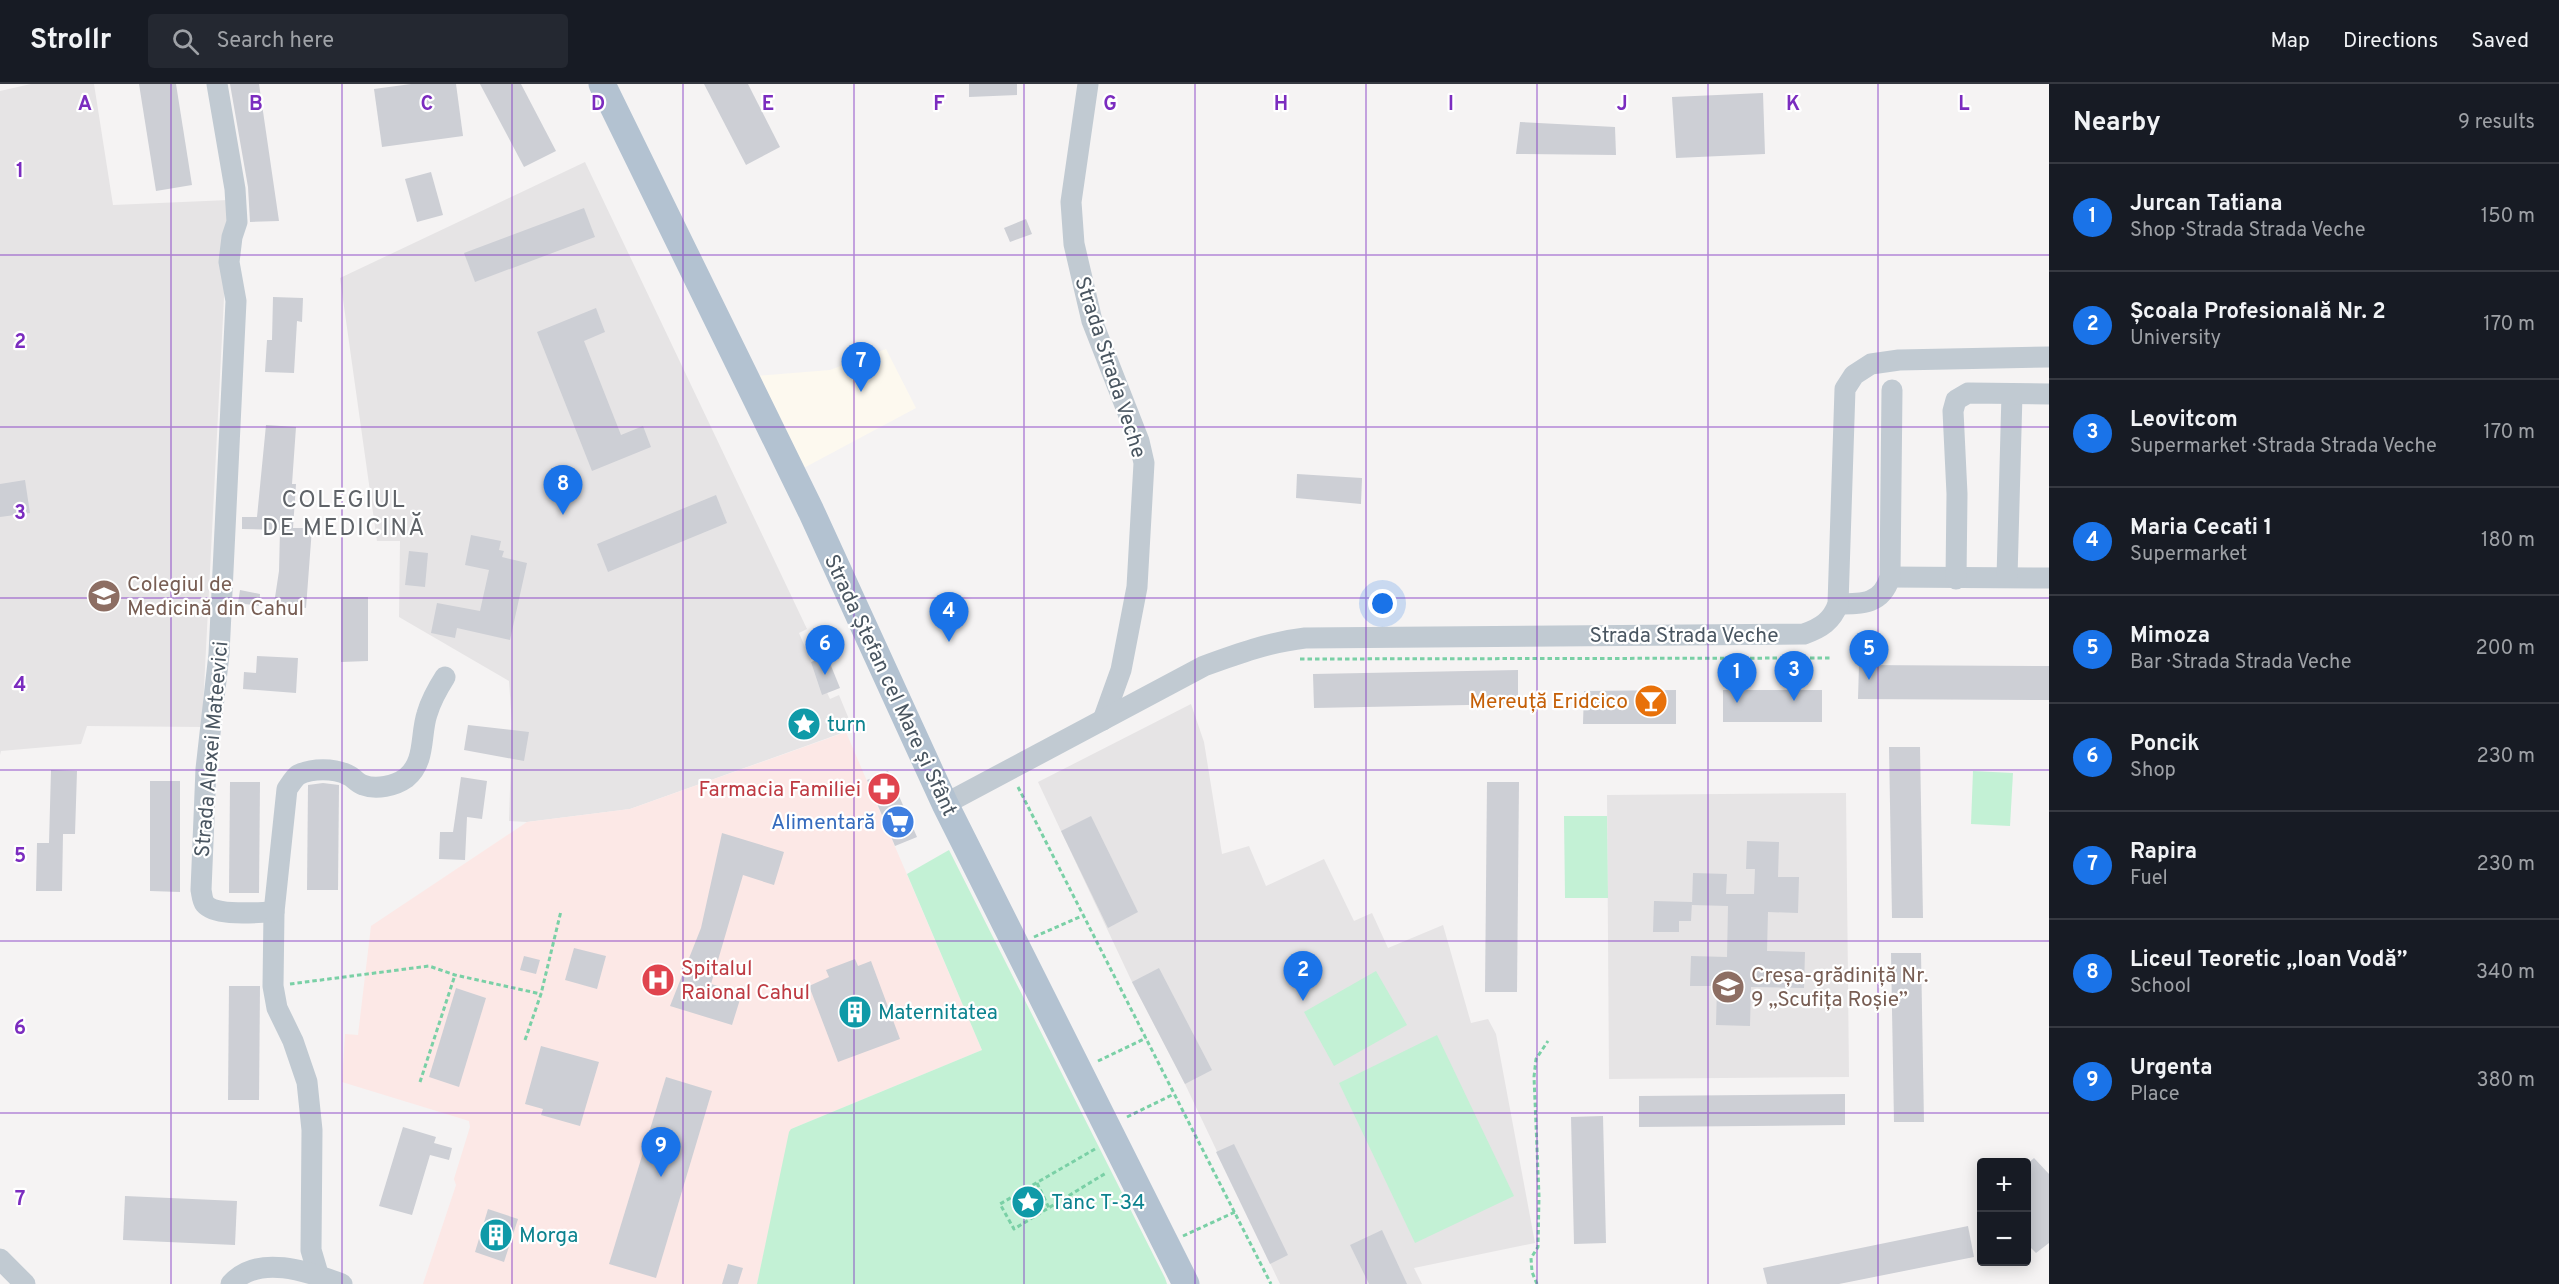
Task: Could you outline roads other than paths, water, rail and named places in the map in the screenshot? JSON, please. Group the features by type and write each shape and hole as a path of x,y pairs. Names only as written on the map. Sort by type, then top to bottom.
{"main road":[{"name":"Strada Ștefan cel Mare și Sfânt","path":"602,84 811,511 945,804 1077,1071 1186,1284"}],"street":[{"name":"Strada Alexei Mateevici","path":"217,84 236,189 237,222 229,250 236,302 219,654 206,770 201,890 204,903 213,910 274,912"},
{"name":"Strada Strada Veche","path":"1088,84 1071,202 1074,244 1092,321 1139,441 1144,463 1137,587 1121,670 1103,720"},
{"path":"1892,390 1890,577 1886,590 1875,598 1862,604 1838,604 1845,389 1854,375 1870,364 1899,360 2049,357"},
{"path":"1956,579 1957,494 1953,411 1956,400 1968,393 2049,394"},
{"path":"2007,578 2012,394"},
{"path":"1890,577 2049,578"},
{"name":"Strada Strada Veche","path":"945,804 1204,666 1242,652 1283,641 1305,638 1804,634 1821,627 1834,615 1838,604"},
{"path":"319,1280 311,1250 312,1130 307,1082 293,1041 278,1008 273,986 274,912 287,789 297,776 332,770 348,775 362,785 371,786 388,787 405,778 415,767 421,754 427,714 436,691 445,677"},
{"path":"0,1259 25,1284"},
{"path":"231,1284 239,1275 255,1268 291,1269 319,1280 342,1284"}],"place":[{"name":"Rapira","path":"861,392"},
{"name":"Liceul Teoretic „Ioan Vodă”","path":"563,515"},
{"name":"Colegiul de Medicină din Cahul","path":"104,596"},
{"name":"Maria Cecati 1","path":"949,642"},
{"name":"Poncik","path":"825,675"},
{"name":"Mimoza","path":"1869,680"},
{"name":"Mereuță Eridcico","path":"1651,701"},
{"name":"Leovitcom","path":"1794,701"},
{"name":"Jurcan Tatiana","path":"1737,703"},
{"name":"turn","path":"804,724"},
{"name":"Farmacia Familiei","path":"884,789"},
{"name":"Alimentară","path":"898,822"},
{"name":"Spitalul Raional Cahul","path":"658,980"},
{"name":"Creșa-grădiniță Nr. 9 „Scufița Roșie”","path":"1728,987"},
{"name":"Școala Profesională Nr. 2","path":"1303,1001"},
{"name":"Maternitatea","path":"855,1012"},
{"name":"Urgenta","path":"661,1177"},
{"name":"Tanc T-34","path":"1028,1202"},
{"name":"Morga","path":"496,1235"}],"district":[{"name":"COLEGIUL DE MEDICINĂ","path":"344,513"}]}
